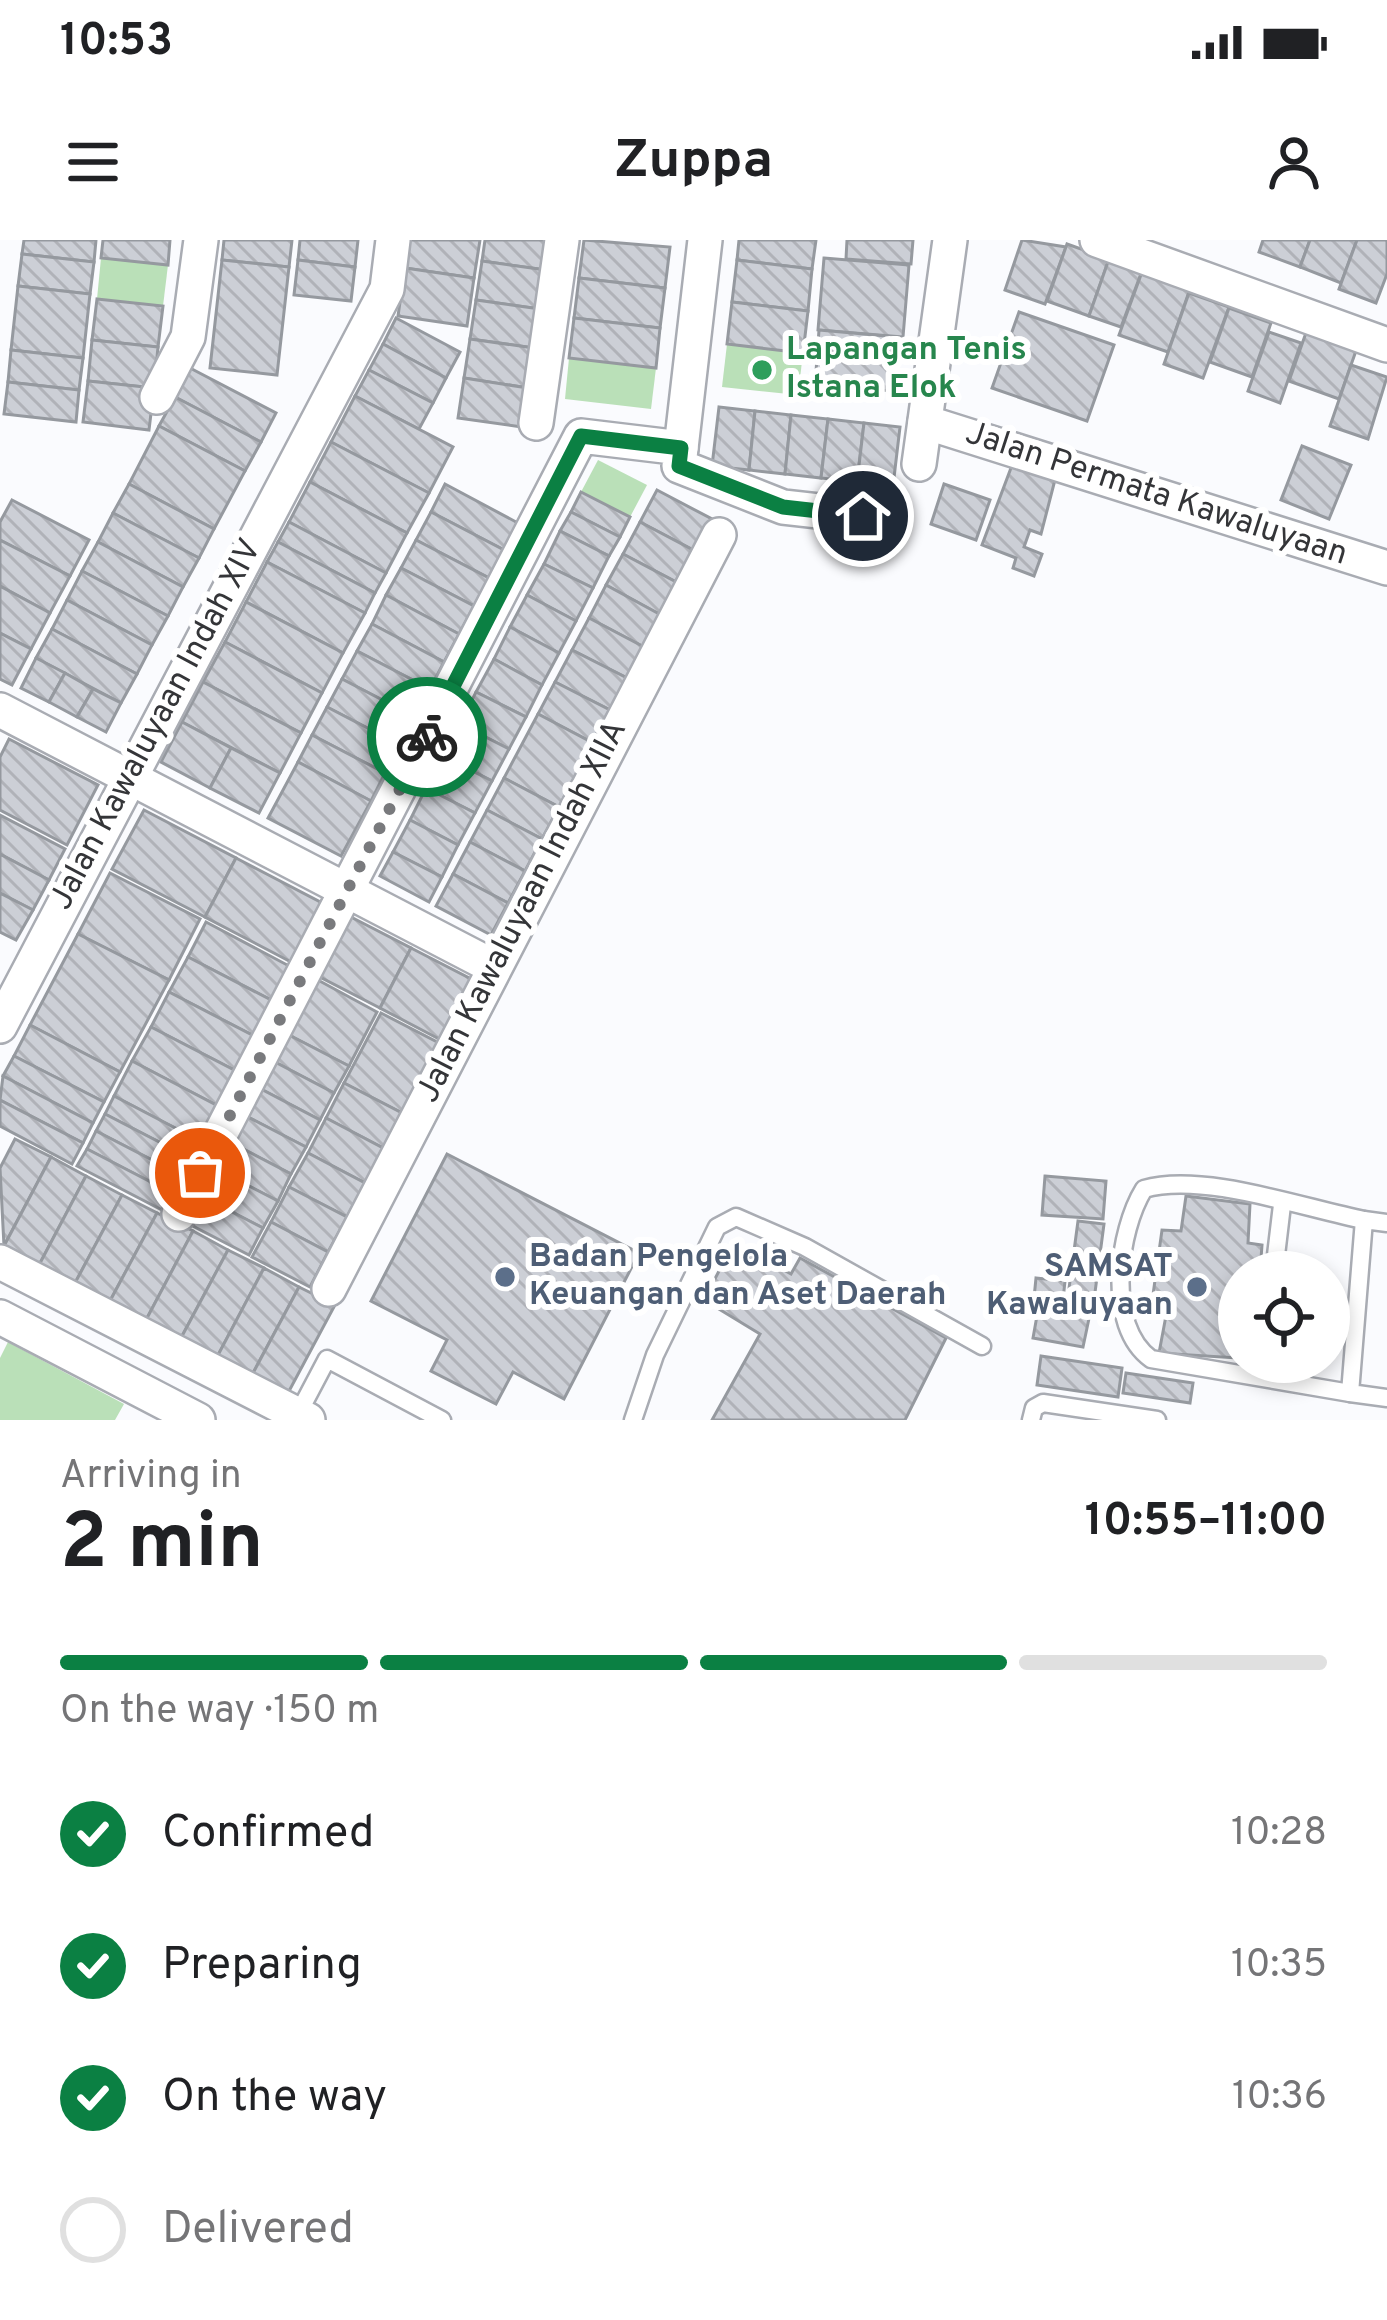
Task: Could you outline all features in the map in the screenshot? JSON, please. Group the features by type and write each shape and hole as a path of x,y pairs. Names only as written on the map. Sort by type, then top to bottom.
{"street":[{"path":"157,397 188,337 201,240"},
{"name":"Jalan Kawaluyaan Indah XIV","path":"0,1026 387,289 393,240"},
{"path":"536,423 562,240"},
{"path":"706,240 679,466 783,507 863,516"},
{"name":"Jalan Permata Kawaluyaan","path":"919,464 950,240"},
{"path":"1097,240 1387,345"},
{"name":"Jalan Permata Kawaluyaan","path":"926,422 1387,568"},
{"path":"178,1214 581,436 681,448"},
{"name":"Jalan Kawaluyaan Indah XIIA","path":"329,1289 718,535"},
{"path":"0,710 494,967"},
{"path":"0,1262 303,1417"},
{"path":"0,1317 198,1420"},
{"path":"210,1420 232,1380"}],"lane":[{"path":"1218,1366 1151,1359 1139,1351 1120,1302 1131,1221 1144,1189 1164,1184 1208,1187 1387,1223"},
{"path":"1276,1251 1282,1204"},
{"path":"633,1420 655,1355 717,1227 726,1219 736,1217 805,1247 982,1346"},
{"path":"1350,1394 1364,1220"},
{"path":"303,1417 327,1359 442,1420"},
{"path":"1309,1383 1387,1398"},
{"path":"1031,1420 1034,1408 1043,1403 1156,1420"}],"green space":[{"path":"101,258 168,265 163,306 97,299"},
{"name":"Lapangan Tenis Istana Elok","path":"727,344 803,353 798,395 722,387"},
{"path":"569,358 656,368 651,409 565,399"},
{"path":"598,460 647,485 630,517 581,492"},
{"path":"8,1342 124,1404 115,1420 0,1420 0,1358"}],"building":[{"path":"24,240 96,240 94,262 22,254"},
{"path":"103,240 170,240 168,265 101,258"},
{"path":"224,240 292,240 289,267 222,260"},
{"path":"300,240 358,240 355,267 298,260"},
{"path":"410,240 480,240 474,278 405,268"},
{"path":"485,240 550,240 546,270 482,261"},
{"path":"584,240 670,247 665,288 579,278"},
{"path":"739,240 816,240 812,269 737,260"},
{"path":"847,240 913,240 911,264 846,259"},
{"path":"1022,240 1066,247 1045,304 1005,290"},
{"path":"1263,240 1310,240 1300,267 1259,252"},
{"path":"1310,240 1357,240 1341,283 1300,267"},
{"path":"1357,240 1387,240 1387,274 1376,303 1339,289"},
{"path":"1067,244 1109,259 1089,316 1047,301"},
{"path":"22,254 94,262 90,294 18,286"},
{"path":"824,258 909,265 903,337 818,330"},
{"path":"1109,259 1142,271 1121,327 1089,316"},
{"path":"222,260 289,267 277,375 210,368"},
{"path":"298,260 355,267 351,301 294,295"},
{"path":"737,260 812,269 808,311 732,302"},
{"path":"482,261 546,270 540,309 476,300"},
{"path":"405,268 474,278 467,326 398,316"},
{"path":"1142,272 1190,289 1168,352 1119,335"},
{"path":"579,278 665,288 660,328 574,318"},
{"path":"18,286 90,294 83,358 11,350"},
{"path":"1189,293 1229,307 1203,378 1164,364"},
{"path":"97,299 163,306 158,347 92,340"},
{"path":"476,300 540,309 534,348 470,339"},
{"path":"732,302 808,311 803,353 727,344"},
{"path":"1229,308 1271,323 1252,377 1210,362"},
{"path":"1019,312 1114,345 1087,421 992,388"},
{"path":"396,318 460,352 446,378 383,344"},
{"path":"574,318 660,328 656,368 569,358"},
{"path":"819,330 897,337 893,391 815,385"},
{"path":"1307,330 1357,348 1339,399 1289,381"},
{"path":"1269,332 1301,343 1280,403 1248,391"},
{"path":"470,339 534,348 528,388 464,378"},
{"path":"92,340 158,347 154,388 88,381"},
{"path":"383,344 446,378 433,403 369,370"},
{"path":"11,350 83,358 79,390 8,382"},
{"path":"1351,365 1387,377 1368,439 1330,426"},
{"path":"190,368 276,413 261,442 175,397"},
{"path":"369,370 433,403 419,429 355,396"},
{"path":"464,378 528,388 522,427 458,418"},
{"path":"88,381 154,388 149,430 83,422"},
{"path":"8,382 79,390 76,422 4,414"},
{"path":"355,396 453,447 429,493 331,442"},
{"path":"175,397 261,442 245,471 159,426"},
{"path":"719,407 755,411 749,470 712,466"},
{"path":"755,411 791,415 785,474 749,470"},
{"path":"791,415 828,419 821,478 785,474"},
{"path":"828,419 864,423 857,482 821,478"},
{"path":"864,423 900,427 893,486 857,482"},
{"path":"159,426 245,471 214,529 129,484"},
{"path":"331,442 429,493 407,533 310,482"},
{"path":"1302,446 1351,465 1329,519 1281,500"},
{"path":"1014,460 1056,476 1041,534 1030,530 1024,547 1042,554 1034,576 1013,568 1016,558 982,545"},
{"path":"310,482 407,533 386,573 289,522"},
{"path":"129,484 214,529 199,558 113,513"},
{"path":"445,484 518,523 504,550 431,512"},
{"path":"944,484 990,500 976,540 931,524"},
{"path":"657,490 712,519 695,551 640,522"},
{"path":"581,492 630,517 620,537 571,512"},
{"path":"12,500 89,540 70,576 0,540 0,522"},
{"path":"431,512 504,550 489,578 416,540"},
{"path":"571,512 620,537 609,556 560,531"},
{"path":"113,513 199,558 183,587 98,542"},
{"path":"289,522 386,573 375,593 278,542"},
{"path":"640,522 695,551 678,583 623,554"},
{"path":"560,531 609,556 593,588 544,564"},
{"path":"0,540 70,576 50,613 0,586"},
{"path":"416,540 489,578 474,606 401,568"},
{"path":"98,542 183,587 168,616 82,571"},
{"path":"278,542 375,593 365,613 267,562"},
{"path":"623,554 678,583 661,615 606,585"},
{"path":"267,562 365,613 343,653 246,602"},
{"path":"544,564 593,588 576,621 527,595"},
{"path":"401,568 474,606 459,634 386,595"},
{"path":"82,571 168,616 152,645 67,600"},
{"path":"606,585 661,615 644,647 589,618"},
{"path":"0,586 50,613 31,649 0,633"},
{"path":"386,595 459,634 444,662 372,624"},
{"path":"527,595 576,621 559,653 510,627"},
{"path":"67,600 152,645 137,674 52,629"},
{"path":"246,602 343,653 322,693 225,642"},
{"path":"589,618 644,647 627,678 572,650"},
{"path":"372,624 444,662 430,689 357,651"},
{"path":"510,627 559,653 542,685 494,659"},
{"path":"52,629 137,674 121,703 36,658"},
{"path":"0,633 31,649 12,685 0,679"},
{"path":"225,642 322,693 301,733 203,682"},
{"path":"572,650 627,678 610,710 555,682"},
{"path":"357,651 430,689 415,717 342,679"},
{"path":"36,658 65,673 49,702 21,688"},
{"path":"494,659 542,685 526,717 476,692"},
{"path":"65,673 93,689 77,717 49,702"},
{"path":"342,679 415,717 400,745 327,707"},
{"path":"203,682 301,733 280,773 182,722"},
{"path":"555,682 610,710 593,743 538,714"},
{"path":"93,689 121,703 106,732 77,717"},
{"path":"476,692 526,717 509,749 460,724"},
{"path":"327,707 400,745 385,773 312,735"},
{"path":"538,714 593,743 559,807 504,778"},
{"path":"182,722 231,748 210,788 161,762"},
{"path":"460,724 509,749 492,781 443,756"},
{"path":"312,735 385,773 371,801 298,762"},
{"path":"9,739 98,785 67,845 0,810 0,757"},
{"path":"231,748 280,773 259,813 210,788"},
{"path":"443,756 492,781 475,813 426,788"},
{"path":"298,762 371,801 341,856 268,818"},
{"path":"504,778 559,807 542,839 487,810"},
{"path":"426,788 475,813 458,845 410,820"},
{"path":"144,810 236,858 205,917 112,869"},
{"path":"487,810 542,839 525,871 470,842"},
{"path":"0,815 65,849 49,880 0,854"},
{"path":"410,820 458,845 442,877 393,852"},
{"path":"470,842 525,871 508,903 453,874"},
{"path":"393,852 442,877 429,902 380,876"},
{"path":"0,854 49,880 33,910 0,893"},
{"path":"236,858 324,904 293,963 205,917"},
{"path":"110,873 200,919 169,980 78,934"},
{"path":"453,874 508,903 491,935 436,906"},
{"path":"0,893 33,910 16,940 0,932"},
{"path":"349,916 411,948 380,1008 318,976"},
{"path":"206,922 291,967 273,1001 188,957"},
{"path":"78,934 169,980 120,1072 30,1025"},
{"path":"411,948 473,980 441,1040 380,1008"},
{"path":"188,957 273,1001 254,1036 169,992"},
{"path":"316,979 377,1012 349,1066 287,1034"},
{"path":"169,992 254,1036 236,1071 151,1027"},
{"path":"381,1013 439,1043 402,1113 344,1083"},
{"path":"30,1025 120,1072 104,1102 14,1056"},
{"path":"151,1027 236,1071 218,1106 132,1061"},
{"path":"287,1034 349,1066 334,1093 273,1061"},
{"path":"14,1056 104,1102 93,1123 3,1076"},
{"path":"132,1061 218,1106 200,1141 114,1096"},
{"path":"273,1061 334,1093 320,1120 259,1088"},
{"path":"3,1076 93,1123 83,1143 0,1100"},
{"path":"344,1083 402,1113 383,1148 326,1118"},
{"path":"259,1088 320,1120 306,1147 244,1115"},
{"path":"114,1096 200,1141 190,1158 105,1114"},
{"path":"0,1100 83,1143 72,1164 0,1126"},
{"path":"105,1114 190,1158 181,1175 96,1131"},
{"path":"244,1115 306,1147 291,1174 230,1142"},
{"path":"326,1118 383,1148 365,1183 308,1153"},
{"path":"96,1131 181,1175 172,1193 87,1149"},
{"path":"15,1139 51,1157 4,1246 0,1168"},
{"path":"230,1142 291,1174 278,1201 216,1169"},
{"path":"87,1149 172,1193 162,1210 77,1166"},
{"path":"308,1153 365,1183 347,1217 289,1187"},
{"name":"Badan Pengelola Keuangan dan Aset Daerah","path":"447,1154 639,1253 564,1399 513,1372 496,1404 431,1371 447,1340 371,1301"},
{"path":"51,1157 86,1176 39,1265 4,1246"},
{"path":"216,1169 278,1201 263,1228 201,1196"},
{"path":"86,1176 122,1195 75,1283 39,1265"},
{"path":"1045,1176 1106,1181 1103,1219 1042,1215"},
{"path":"289,1187 347,1217 328,1252 271,1222"},
{"path":"122,1195 157,1213 110,1301 75,1283"},
{"path":"201,1196 263,1228 249,1255 187,1223"},
{"name":"SAMSAT Kawaluyaan","path":"1186,1196 1250,1204 1248,1243 1262,1245 1262,1251 1218,1251 1218,1357 1159,1353 1168,1305 1152,1302 1162,1230 1181,1231"},
{"path":"157,1213 193,1231 146,1320 110,1301"},
{"path":"1078,1221 1104,1224 1094,1300 1068,1296"},
{"path":"271,1222 328,1252 310,1287 252,1257"},
{"path":"193,1231 228,1250 181,1338 146,1320"},
{"path":"734,1242 791,1274 800,1258 946,1338 905,1420 712,1420 760,1334 704,1300"},
{"path":"228,1250 264,1268 217,1357 181,1338"},
{"path":"264,1268 299,1287 252,1375 217,1357"},
{"path":"1036,1278 1065,1281 1063,1300 1034,1298"},
{"path":"299,1287 335,1305 288,1393 252,1375"},
{"path":"1040,1299 1091,1309 1083,1347 1033,1338"},
{"path":"1041,1356 1122,1368 1118,1397 1037,1385"},
{"path":"1126,1373 1193,1383 1190,1403 1123,1393"}],"way so far":[{"path":"200,1173 427,737"}],"place":[{"name":"Lapangan Tenis Istana Elok","path":"762,370"},
{"name":"Badan Pengelola Keuangan dan Aset Daerah","path":"505,1277"},
{"name":"SAMSAT Kawaluyaan","path":"1197,1287"}],"route":[{"path":"427,737 581,436 681,448 679,466 783,507 863,516"}]}
